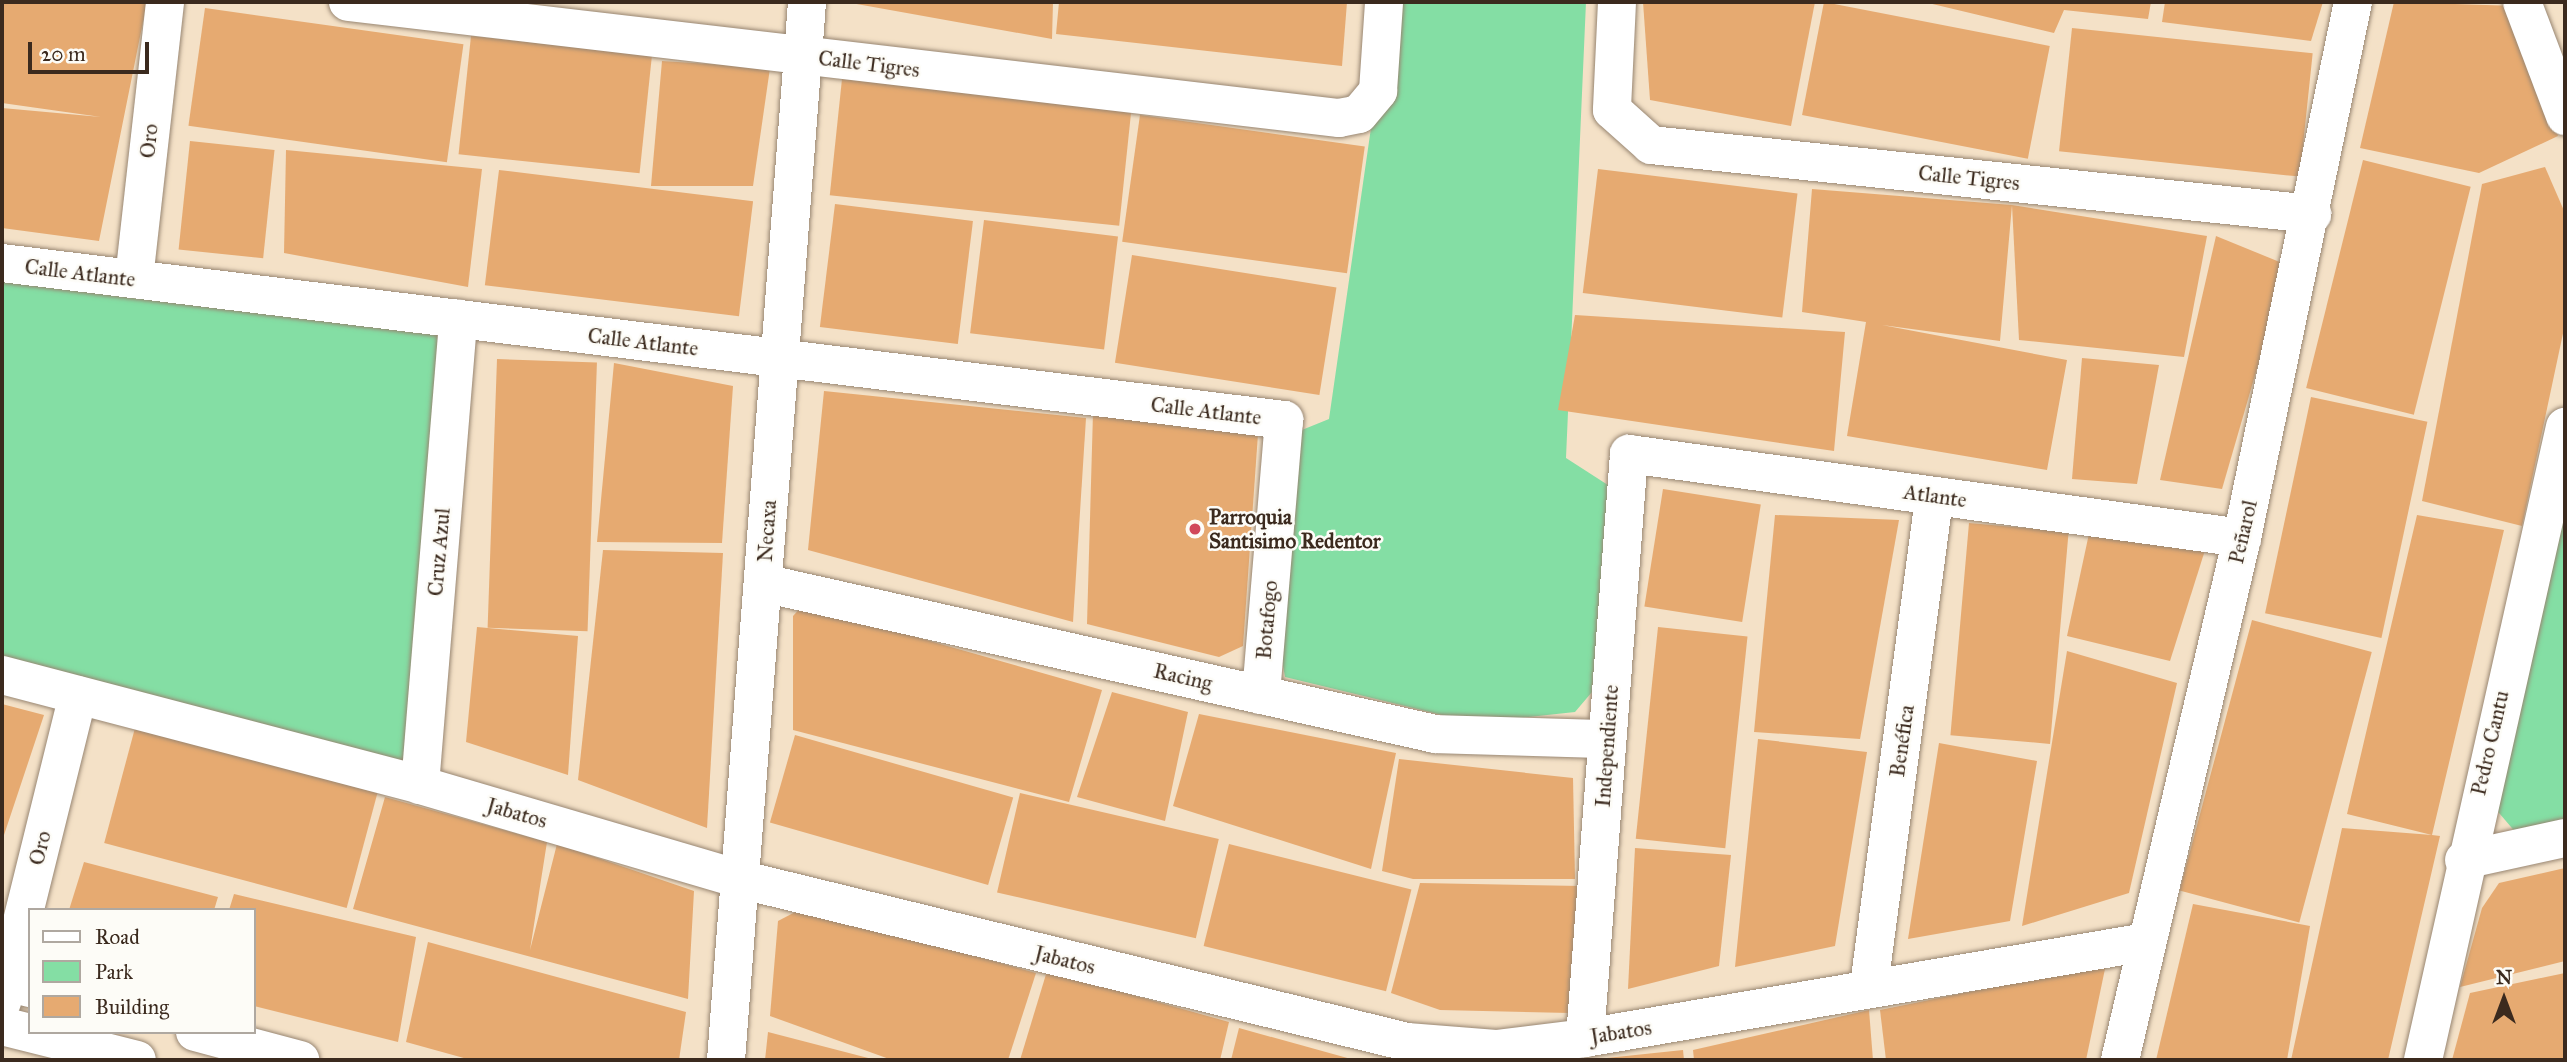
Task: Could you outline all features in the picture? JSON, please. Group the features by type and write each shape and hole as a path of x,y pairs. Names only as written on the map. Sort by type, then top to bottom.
{"street":[{"name":"Oro","path":"134,279 165,2"},
{"name":"Calle Tigres","path":"348,2 1339,118 1359,114 1378,91 1384,2"},
{"name":"Necaxa","path":"726,1060 807,2"},
{"name":"Calle Tigres","path":"1618,2 1609,93 1616,119 1629,132 1651,145 2312,214"},
{"name":"Peñarol","path":"2120,1060 2242,538 2312,214 2353,2"},
{"path":"2522,2 2565,116"},
{"name":"Calle Atlante","path":"2,263 1284,420"},
{"name":"Cruz Azul","path":"419,785 458,319"},
{"name":"Botafogo","path":"1261,695 1284,420"},
{"name":"Pedro Cantu","path":"2423,1060 2464,860 2565,427"},
{"name":"Atlante","path":"1629,454 2242,538"},
{"name":"Independiente","path":"1585,1038 1629,454"},
{"name":"Benéfica","path":"1869,986 1934,496"},
{"name":"Racing","path":"763,583 1435,734 1608,739"},
{"name":"Jabatos","path":"2,675 419,785 740,879 1407,1051 1496,1048 1585,1038 1869,986 2146,942"},
{"name":"Oro","path":"29,908 78,695"},
{"path":"2464,860 2565,838"},
{"name":"Oro","path":"10,988 28,910"},
{"path":"2,1026 28,1033"},
{"path":"34,1034 137,1060"},
{"path":"202,1034 300,1060"}],"green space":[{"path":"1381,2 1586,2 1566,458 1611,487 1592,692 1575,712 1475,723 1285,677 1280,649 1292,434 1329,419 1373,114"},
{"path":"2,263 458,319 420,785 2,675"},
{"path":"2565,471 2565,825 2517,834 2488,800"}],"building":[{"path":"2,2 147,2 99,241 2,228 2,108 101,117 2,103"},
{"path":"1053,2 1052,39 851,3"},
{"path":"1059,2 1347,2 1342,66 1056,34"},
{"path":"1643,2 1815,2 1791,126 1650,100"},
{"path":"1824,2 2050,46 2028,159 1802,115"},
{"path":"1924,2 2151,2 2148,19 2064,10 2054,33"},
{"path":"2165,2 2323,2 2311,41 2162,22"},
{"path":"2394,2 2516,6 2558,136 2479,173 2360,148"},
{"path":"205,8 463,44 447,162 188,126"},
{"path":"2072,28 2313,53 2300,177 2059,151"},
{"path":"471,36 652,55 640,173 459,154"},
{"path":"662,61 770,68 753,186 651,186"},
{"path":"842,79 1131,109 1119,226 830,195"},
{"path":"1140,115 1365,147 1347,273 1122,242"},
{"path":"190,141 275,150 263,258 179,249"},
{"path":"286,150 482,169 468,287 284,253"},
{"path":"2363,160 2471,187 2414,415 2306,388"},
{"path":"2545,167 2565,213 2565,324 2522,526 2422,501 2482,184"},
{"path":"1598,169 1798,193 1782,318 1583,293"},
{"path":"499,170 753,201 739,316 485,285"},
{"path":"1812,189 2012,205 2000,341 1882,325 2067,360 2047,470 1847,436 1866,322 1802,312"},
{"path":"835,204 973,221 958,344 820,327"},
{"path":"2012,205 2207,236 2184,357 2019,340"},
{"path":"984,220 1118,236 1104,350 970,333"},
{"path":"2216,236 2287,265 2222,489 2160,480"},
{"path":"1132,255 1336,287 1319,395 1115,363"},
{"path":"1575,315 1845,332 1834,451 1558,410"},
{"path":"2082,358 2159,365 2137,484 2072,479"},
{"path":"497,359 597,362 588,631 488,628"},
{"path":"614,363 733,386 722,543 597,542"},
{"path":"824,391 1086,418 1073,622 808,550"},
{"path":"2311,397 2427,422 2381,638 2265,613"},
{"path":"1093,413 1258,434 1243,646 1219,657 1087,624"},
{"path":"1663,489 1761,504 1742,622 1644,607"},
{"path":"1775,515 1899,520 1860,739 1754,732"},
{"path":"2417,515 2504,530 2432,835 2347,814"},
{"path":"1969,523 2069,532 2050,744 1950,735"},
{"path":"2090,529 2206,547 2170,661 2067,636"},
{"path":"603,550 723,553 707,828 578,780"},
{"path":"803,605 1102,690 1069,802 793,730 793,616"},
{"path":"2252,620 2372,652 2299,923 2180,890"},
{"path":"477,627 578,636 568,775 466,742"},
{"path":"1658,627 1748,636 1725,848 1636,839"},
{"path":"2067,651 2177,683 2129,893 2022,926"},
{"path":"1112,692 1188,712 1165,821 1077,797"},
{"path":"2,704 44,715 2,841"},
{"path":"1199,714 1396,753 1371,869 1173,806"},
{"path":"135,728 377,793 347,908 104,843"},
{"path":"795,735 1013,798 988,885 770,822"},
{"path":"1758,739 1867,752 1835,946 1735,967"},
{"path":"1939,743 2037,761 2010,921 1908,939"},
{"path":"1399,759 1573,778 1575,879 1413,879 1382,871"},
{"path":"1020,793 1219,839 1196,938 997,892"},
{"path":"385,797 547,842 530,950 557,844 694,891 688,999 353,909"},
{"path":"2342,828 2440,836 2388,1060 2291,1060"},
{"path":"1229,844 1411,889 1386,991 1204,946"},
{"path":"1635,848 1731,855 1719,966 1628,989"},
{"path":"84,862 218,897 215,908 70,908"},
{"path":"2565,868 2565,961 2460,987 2482,908 2499,883"},
{"path":"1420,883 1581,886 1570,1013 1440,1010 1391,993"},
{"path":"234,894 416,937 398,1042 256,1006 256,908 230,908"},
{"path":"2193,904 2310,926 2287,1060 2156,1060"},
{"path":"803,908 1036,973 1008,1060 892,1060 770,1016 778,921"},
{"path":"428,942 686,1012 679,1060 471,1060 406,1042"},
{"path":"2106,964 2086,1060 1886,1060 1880,1010"},
{"path":"1047,971 1229,1022 1220,1060 1020,1060"},
{"path":"2565,973 2565,1060 2452,1060 2470,993"},
{"path":"1869,1010 1873,1060 1694,1060 1693,1050"},
{"path":"1239,1028 1351,1059 1351,1060 1231,1060"},
{"path":"768,1032 872,1059 872,1060 765,1060"},
{"path":"1683,1050 1684,1060 1607,1060 1607,1058"}],"place":[{"name":"Parroquia Santisimo Redentor","path":"1195,529"}]}
